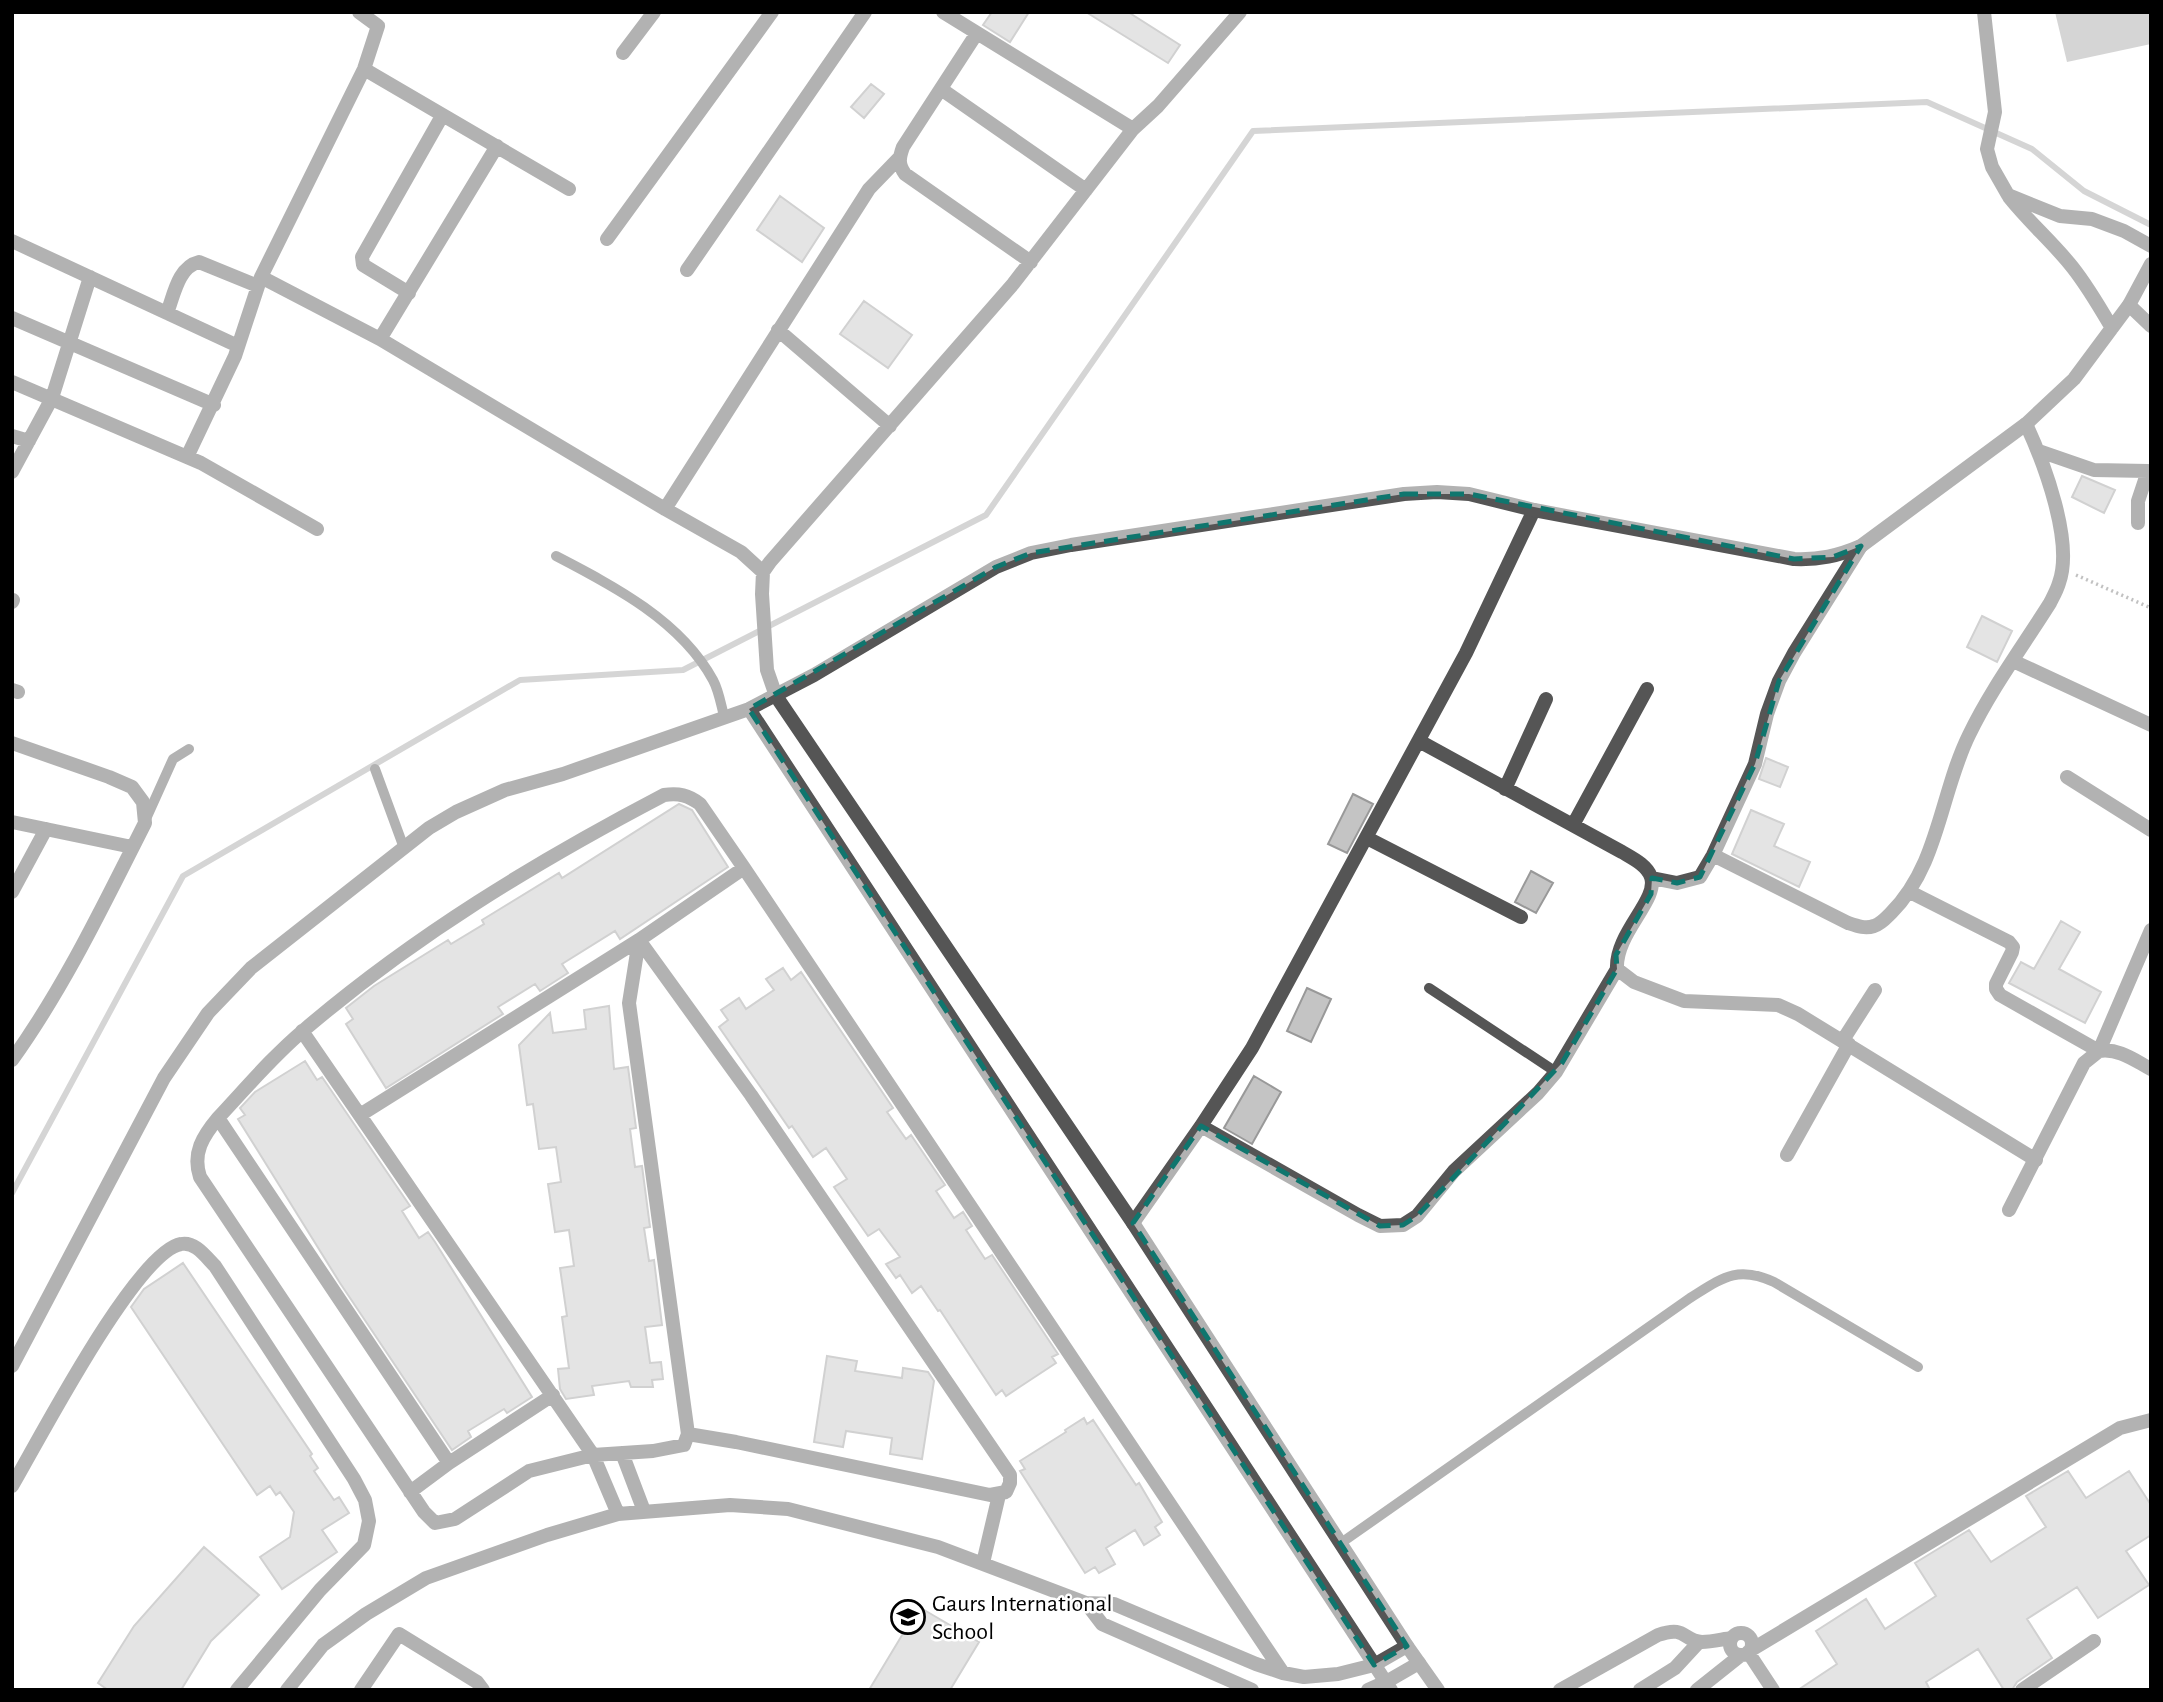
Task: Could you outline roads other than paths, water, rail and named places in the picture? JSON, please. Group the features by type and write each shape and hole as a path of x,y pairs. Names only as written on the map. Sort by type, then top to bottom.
{"street":[{"path":"187,457 214,405 238,346 259,282 363,69 378,26 359,12"},
{"path":"623,53 654,12"},
{"path":"607,239 772,12"},
{"path":"687,270 866,12"},
{"path":"943,12 1133,129"},
{"path":"1240,12 1158,106 1133,129 1031,262 763,572 766,670 776,696 1133,1223 1438,1690"},
{"path":"1984,12 1995,112 1987,149 1988,158 2008,195 2086,284 2112,328"},
{"path":"665,509 869,189 899,158 903,147 977,33"},
{"path":"363,69 569,189"},
{"path":"941,89 1086,190"},
{"path":"409,293 363,265 362,257 442,117"},
{"path":"380,339 497,146"},
{"path":"899,158 905,174 1031,262"},
{"path":"2008,195 2060,216 2092,219 2151,246"},
{"path":"12,241 238,346"},
{"path":"167,313 183,272 191,264 199,262 259,282 380,339 741,552 763,572"},
{"path":"12,1366 164,1078 208,1013 251,968 429,828 456,812 505,790 563,774 749,709 776,696 996,567 1031,553 1071,545 1404,494 1437,492 1469,494 1534,510 1794,559 1817,560 1833,557 1861,546 2026,424 2074,379 2129,305 2151,264"},
{"path":"12,472 52,398 90,277"},
{"path":"2129,305 2151,326"},
{"path":"12,318 214,405"},
{"path":"778,330 890,426"},
{"path":"12,382 187,457 317,529"},
{"path":"1713,855 1860,927 1873,927 1882,923 1910,892 1925,863 1955,769 1969,735 2050,603 2060,582 2061,541 2052,488 2026,424"},
{"path":"12,436 29,441"},
{"path":"2039,451 2094,470 2149,469 2137,500 2138,523"},
{"path":"1133,1223 1252,1048 1466,653 1534,510"},
{"path":"1652,878 1677,883 1700,877 1755,764 1767,714 1779,681 1861,546"},
{"path":"2014,661 2151,725"},
{"path":"1573,825 1647,689"},
{"path":"1504,789 1546,699"},
{"path":"749,709 1389,1686"},
{"path":"1201,1126 1380,1226 1404,1225 1417,1216 1454,1171 1538,1093 1556,1072 1617,969 1616,955 1623,937 1651,894 1652,878 1643,866 1419,741"},
{"path":"12,743 109,777 132,788 143,802 145,823 42,1019 12,1060"},
{"path":"2067,777 2151,830"},
{"path":"639,940 629,1003 688,1434 684,1445 677,1448 593,1455 529,1471 455,1519 435,1523 424,1512 200,1177 195,1164 197,1151 207,1131 218,1118 302,1031 418,940 589,835 664,795 676,794 691,797 700,804 1283,1673"},
{"path":"12,822 132,847"},
{"path":"12,892 46,830"},
{"path":"1367,838 1521,917"},
{"path":"360,1115 639,940 744,868"},
{"path":"1910,892 2009,942 2013,947 2012,952 1996,984 2000,995 2099,1051 2110,1049 2122,1053 2151,1069"},
{"path":"2009,1210 2084,1063 2099,1051 2151,930"},
{"path":"639,940 751,1095 1010,1475 1010,1483 1006,1492 989,1495 688,1434"},
{"path":"1617,969 1633,982 1684,1001 1778,1005 1846,1042 2036,1160"},
{"path":"1787,1155 1875,990"},
{"path":"302,1031 593,1455 618,1514"},
{"path":"218,1118 449,1463"},
{"path":"12,1486 105,1325 152,1264 167,1248 184,1243 199,1249 215,1266 355,1479 365,1500 369,1521 364,1545 320,1590 237,1690"},
{"path":"410,1492 449,1463 553,1395"},
{"path":"1696,1690 1747,1652 2120,1428 2151,1420"},
{"path":"622,1453 644,1511"},
{"path":"983,1563 999,1495"},
{"path":"287,1690 323,1645 366,1614 426,1578 547,1535 618,1514 730,1505 788,1509 938,1547 1086,1602 1114,1604 1283,1673 1304,1677 1325,1676 1374,1665 1407,1646"},
{"path":"1086,1602 1102,1624 1252,1690"},
{"path":"1560,1690 1658,1635 1670,1631 1679,1630 1699,1642 1732,1638 1741,1633 1748,1636 1752,1642 1747,1652"},
{"path":"361,1690 399,1634 477,1682 483,1690"},
{"path":"2022,1690 2094,1641"},
{"path":"1640,1690 1675,1668 1699,1642"},
{"path":"1747,1652 1773,1690"},
{"path":"1367,1690 1389,1686 1419,1663"}],"lane":[{"path":"556,556 652,613 691,646 715,683 724,716"},
{"path":"145,823 173,759 189,749"},
{"path":"375,769 404,848"},
{"path":"1429,988 1556,1072"},
{"path":"1341,1543 1690,1298 1724,1277 1755,1273 1918,1367"}],"waterway":[{"path":"12,1193 183,876 520,680 683,670 986,515 1253,131 1927,102 2032,149 2084,191 2151,225"}],"place":[{"name":"Gaurs International School","path":"908,1617"}]}
